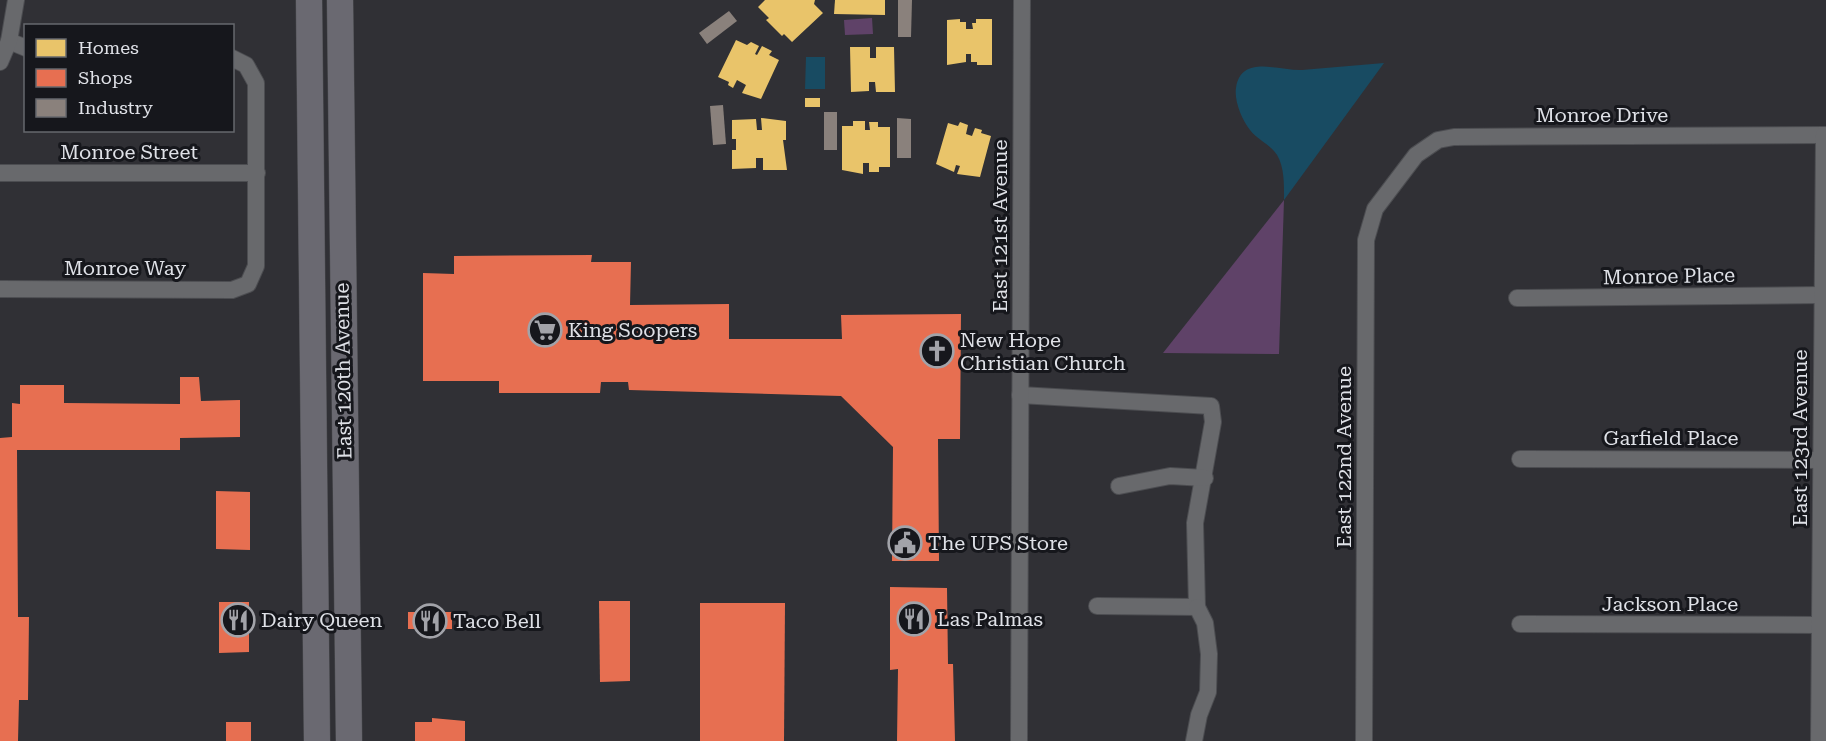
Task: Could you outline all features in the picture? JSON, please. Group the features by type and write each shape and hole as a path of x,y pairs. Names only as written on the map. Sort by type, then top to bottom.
{"main road":[{"name":"East 120th Avenue","path":"309,0 317,741"},
{"name":"East 120th Avenue","path":"340,0 349,741"}],"street":[{"path":"0,62 9,41 16,0"},
{"name":"East 121st Avenue","path":"1019,741 1022,0"},
{"path":"9,41 24,47"},
{"path":"234,59 246,65 256,83 257,173"},
{"name":"Monroe Drive","path":"1396,181 1423,149 1438,140 1454,137 1825,135"},
{"name":"East 123rd Avenue","path":"1819,741 1825,135"},
{"name":"Monroe Street","path":"0,173 257,173"},
{"name":"Monroe Way","path":"0,289 232,290 248,284 256,266 257,173"},
{"name":"East 122nd Avenue","path":"1364,741 1366,240 1371,216 1396,181"},
{"name":"Monroe Place","path":"1517,298 1822,295"},
{"path":"1020,395 1211,406 1213,422 1205,478 1195,523 1197,608 1205,623 1209,654 1208,692 1199,715 1194,741"},
{"name":"Garfield Place","path":"1520,459 1821,460"},
{"path":"1119,486 1170,476 1205,478"},
{"path":"1097,606 1197,608"},
{"name":"Jackson Place","path":"1520,624 1820,625"}],"shaded area":[{"path":"872,18 873,34 845,35 844,20"},
{"path":"1284,200 1279,354 1163,353"}],"water":[{"path":"806,57 825,57 825,89 805,89"},
{"path":"1384,63 1284,200 1283,174 1278,156 1250,130 1239,110 1236,88 1239,78 1245,71 1262,67 1302,70"}],"building: Homes":[{"path":"765,0 815,0 814,4 823,13 792,42 784,34 782,36 766,20 769,18 758,7"},
{"path":"835,0 885,0 885,15 834,14"},
{"path":"960,19 960,22 966,22 966,29 973,29 972,23 976,23 976,19 992,19 992,65 977,65 977,62 971,62 971,54 966,54 966,62 947,65 947,20"},
{"path":"736,40 747,45 751,42 759,46 755,54 757,55 762,46 772,51 769,55 779,60 761,99 742,93 746,85 737,80 733,88 728,85 729,82 718,77"},
{"path":"850,47 870,47 870,58 876,58 876,47 894,47 895,92 876,92 875,82 869,82 869,91 851,92"},
{"path":"805,98 820,98 820,107 805,107"},
{"path":"761,118 786,121 786,140 783,140 787,170 763,170 763,158 756,158 756,168 732,169 732,150 736,150 736,139 732,139 732,120 756,119 757,130 762,130"},
{"path":"853,121 865,121 865,130 870,130 869,122 878,122 878,127 890,127 890,167 879,167 879,172 869,172 869,163 863,163 863,174 842,170 842,126 853,126"},
{"path":"960,122 968,125 966,134 972,136 975,128 991,136 980,177 957,174 960,166 956,165 954,172 936,164 948,123 958,126"}],"building: Shops":[{"path":"592,255 591,262 631,262 630,305 729,304 729,339 842,339 841,315 961,314 960,439 938,439 939,561 892,561 893,447 841,396 629,390 628,382 601,382 600,393 499,393 499,381 423,381 423,273 454,274 454,256"},
{"path":"180,377 199,377 201,401 240,400 240,437 180,438 180,450 17,450 18,617 29,617 28,700 19,700 18,741 0,741 0,438 12,437 12,403 20,404 20,385 64,385 64,403 180,404"},
{"path":"216,491 250,492 250,550 216,549"},
{"path":"890,587 947,588 948,664 953,664 955,741 897,741 898,669 890,670"},
{"path":"599,601 630,601 630,681 600,682"},
{"path":"219,602 249,602 249,652 219,653"},
{"path":"700,603 785,603 784,741 700,741"},
{"name":"Taco Bell","path":"408,612 452,612 452,629 408,629"},
{"path":"432,718 465,721 465,741 415,741 415,722 432,722"},
{"path":"226,722 251,722 251,741 226,741"}],"building: Industry":[{"path":"898,0 912,0 911,37 898,37"},
{"path":"729,11 737,21 707,44 699,33"},
{"path":"723,105 726,144 713,145 710,106"},
{"path":"824,112 837,112 837,150 824,150"},
{"path":"897,118 911,119 911,158 897,158"}],"place":[{"name":"King Soopers","path":"545,330"},
{"name":"New Hope Christian Church","path":"937,351"},
{"name":"The UPS Store","path":"905,543"},
{"name":"Las Palmas","path":"914,619"},
{"name":"Dairy Queen","path":"238,620"},
{"name":"Taco Bell","path":"430,621"}]}
